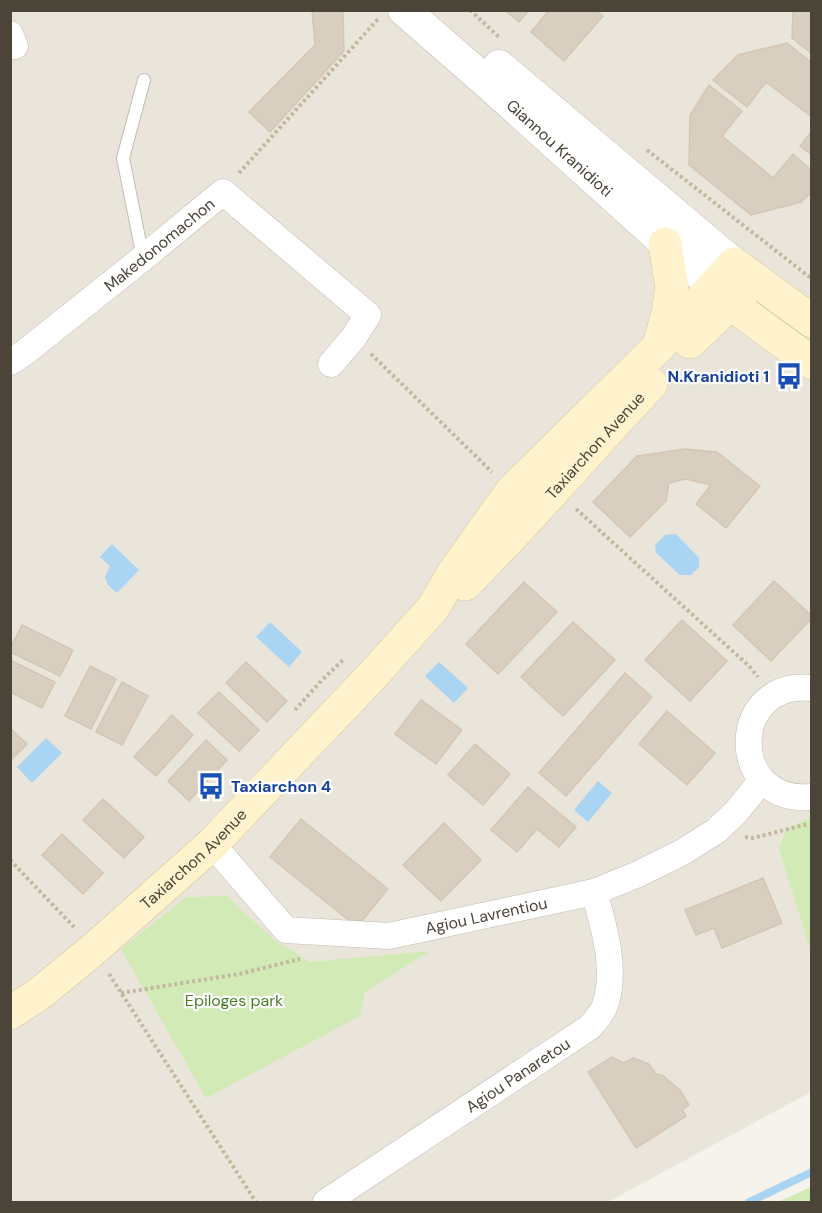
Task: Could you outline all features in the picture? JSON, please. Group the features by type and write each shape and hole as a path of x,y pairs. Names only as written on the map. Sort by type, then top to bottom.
{"main road":[{"path":"658,347 668,313 672,287 665,244"},
{"name":"Giannou Kranidioti","path":"734,284 812,321"},
{"name":"Giannou Kranidioti","path":"734,284 812,363"},
{"name":"Taxiarchon Avenue","path":"10,1013 39,994 94,949 212,844 371,677 433,608 454,572 511,492 658,347 734,284"},
{"name":"Taxiarchon Avenue","path":"433,608 463,586 489,560 683,349 734,284"}],"street":[{"name":"Giannou Kranidioti","path":"410,12 665,244 734,284"},
{"name":"Giannou Kranidioti","path":"410,12 734,284"},
{"name":"Makedonomachon","path":"10,362 223,192 368,315 354,337 331,364"},
{"path":"812,688 794,688 773,696 754,717 747,745 752,764 762,780 771,788 790,796 812,797"},
{"name":"Agiou Lavrentiou","path":"212,844 286,930 389,936 594,892 645,871 681,853 716,831 736,812 762,780"},
{"name":"Agiou Panaretou","path":"326,1203 590,1027 603,1008 610,984 603,925 594,892"}],"lane":[{"path":"143,258 123,158 144,80"}],"path":[{"path":"223,192 410,12"},
{"path":"647,150 812,279"},
{"path":"291,715 346,657"},
{"path":"716,831 753,838 812,824"},
{"path":"10,860 94,949 256,1203"},
{"path":"121,993 239,974 308,956"}],"shaded area":[{"path":"10,11 811,11 811,1092 608,1202 11,1202"}],"green space":[{"path":"811,817 811,952 779,849 787,828"},
{"name":"Epiloges park","path":"227,896 273,939 310,962 430,951 365,992 360,1016 206,1098 121,949 186,897"},
{"path":"811,1187 811,1202 778,1202"}],"water":[{"path":"676,534 699,558 699,567 691,575 680,575 656,553 655,545 665,535"},
{"path":"112,544 139,570 117,593 108,585 105,577 110,566 100,557"},
{"path":"270,622 302,652 289,667 256,637"},
{"path":"439,662 468,688 454,703 425,676"},
{"path":"46,738 62,753 32,783 17,767"},
{"path":"598,781 612,793 588,822 574,810"}],"building":[{"path":"312,10 343,10 344,51 270,132 249,112 315,45"},
{"path":"505,10 529,10 519,22"},
{"path":"549,10 596,10 603,16 564,61 531,32"},
{"path":"793,10 812,10 812,54 792,38"},
{"path":"787,43 812,63 812,117 766,82 747,107 713,80 738,55"},
{"path":"709,85 742,111 722,136 773,178 793,154 812,171 812,192 801,202 751,215 689,165 690,115"},
{"path":"812,131 812,155 800,146"},
{"path":"685,449 717,452 760,486 726,528 696,504 711,485 686,479 669,483 666,501 630,537 593,502 637,456"},
{"path":"774,581 812,618 771,661 733,625"},
{"path":"524,582 557,612 498,674 466,644"},
{"path":"682,620 727,661 690,701 645,660"},
{"path":"573,622 615,660 563,716 521,677"},
{"path":"22,625 73,650 60,676 10,652"},
{"path":"10,660 55,682 42,708 10,692"},
{"path":"246,662 287,701 267,722 226,683"},
{"path":"90,666 116,679 91,729 65,716"},
{"path":"625,673 652,697 566,796 539,773"},
{"path":"122,682 148,696 122,745 96,732"},
{"path":"219,692 259,730 239,751 198,713"},
{"path":"421,700 462,730 436,764 395,734"},
{"path":"667,711 715,753 687,785 639,744"},
{"path":"172,715 193,735 156,776 134,757"},
{"path":"10,728 27,744 10,761"},
{"path":"206,740 227,760 189,801 168,781"},
{"path":"475,744 510,774 483,805 448,775"},
{"path":"528,787 576,827 559,847 537,829 517,852 491,830"},
{"path":"103,799 144,837 124,858 83,820"},
{"path":"301,819 388,889 357,927 270,857"},
{"path":"444,823 481,860 441,901 403,865"},
{"path":"62,834 103,873 83,894 42,855"},
{"path":"763,878 782,923 722,948 714,928 696,935 685,910"},
{"path":"612,1057 623,1063 633,1058 649,1064 656,1074 662,1075 680,1090 689,1105 682,1110 686,1116 636,1148 588,1072"}],"waterway":[{"path":"749,1202 812,1172"}],"place":[{"name":"N.Kranidioti 1","path":"789,376"},
{"name":"Taxiarchon 4","path":"211,786"}]}
